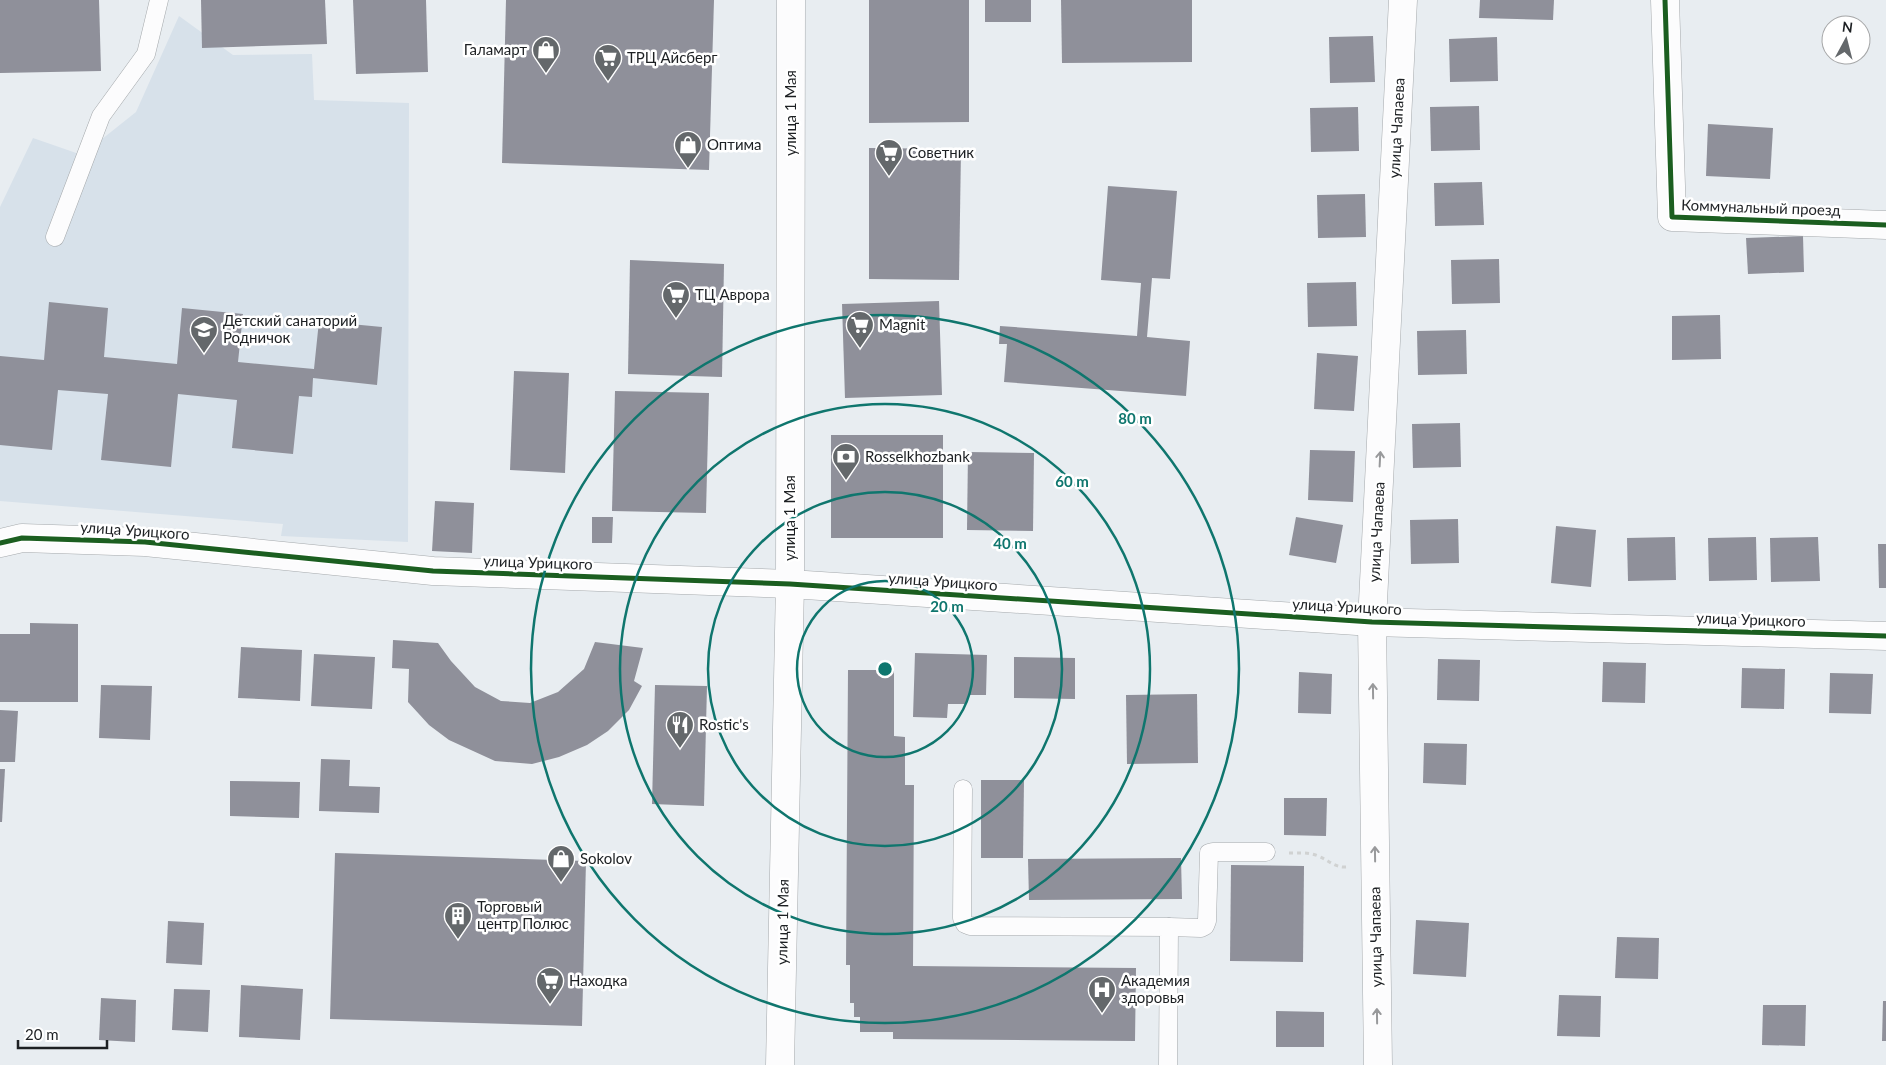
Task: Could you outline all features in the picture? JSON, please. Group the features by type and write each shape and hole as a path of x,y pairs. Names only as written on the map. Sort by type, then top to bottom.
{"street":[{"name":"улица 1 Мая","path":"780,1065 790,584 791,0"},
{"name":"улица Чапаева","path":"1378,1065 1372,622 1403,0"},
{"name":"Коммунальный проезд","path":"1665,0 1672,217 1886,225"},
{"name":"улица Урицкого","path":"0,543 22,538 145,542 433,571 790,584 1372,622 1886,636"}],"lane":[{"path":"55,236 101,116 146,54 159,0"},
{"path":"963,789 962,918 965,924 970,926 1201,928 1205,926 1207,921 1209,853 1266,852"},
{"path":"1168,1065 1169,927"}],"path":[{"path":"1306,853 1321,857 1334,866 1375,865"}],"shaded area":[{"name":"Детский санаторий Родничок","path":"179,16 233,55 312,54 314,100 409,103 408,542 281,536 283,524 0,501 0,207 33,138 82,155 136,112"}],"building":[{"path":"0,0 99,0 101,71 0,73"},
{"path":"201,0 325,0 327,44 202,48"},
{"path":"353,0 426,0 428,72 356,74"},
{"name":"ТРЦ Айсберг","path":"506,0 714,0 709,170 502,163"},
{"path":"869,0 969,0 969,122 869,123"},
{"path":"985,0 1031,0 1031,22 985,22"},
{"path":"1061,0 1192,0 1192,62 1062,63"},
{"path":"1480,0 1554,0 1553,20 1479,18"},
{"path":"1373,36 1375,82 1330,83 1329,37"},
{"path":"1497,37 1498,81 1450,82 1449,39"},
{"path":"1479,106 1480,150 1431,151 1430,107"},
{"path":"1358,107 1359,151 1311,152 1310,108"},
{"path":"1708,124 1773,128 1770,179 1706,176"},
{"path":"869,148 961,149 959,280 869,279"},
{"path":"1482,182 1484,225 1435,226 1434,183"},
{"path":"1108,186 1177,191 1170,279 1152,278 1147,337 1190,341 1186,396 1004,382 1007,344 999,344 1000,326 1137,336 1141,283 1101,280"},
{"path":"1365,194 1366,237 1318,238 1317,195"},
{"path":"1803,236 1804,272 1748,274 1746,238"},
{"path":"1499,259 1500,303 1452,304 1451,260"},
{"name":"ТЦ Аврора","path":"630,260 724,264 722,377 628,374"},
{"path":"1356,282 1357,326 1308,327 1307,283"},
{"path":"939,301 942,395 845,398 842,304"},
{"path":"49,302 108,308 104,357 177,364 182,308 243,314 238,362 314,369 319,321 382,327 377,385 313,378 312,397 299,396 293,454 232,448 237,400 178,394 171,467 101,460 108,394 58,390 52,450 0,445 0,356 44,360"},
{"path":"1720,315 1721,359 1672,360 1672,316"},
{"path":"1466,330 1467,374 1418,375 1417,331"},
{"path":"1317,353 1358,356 1354,411 1314,409"},
{"path":"514,371 569,373 565,473 510,470"},
{"path":"615,391 709,393 706,513 612,511"},
{"path":"1460,423 1461,467 1413,468 1412,424"},
{"path":"831,435 943,435 943,538 831,538"},
{"path":"1310,450 1355,451 1353,502 1308,500"},
{"path":"968,452 1034,453 1033,531 967,530"},
{"path":"435,501 474,503 472,553 432,551"},
{"path":"592,517 613,517 612,543 592,543"},
{"path":"1296,517 1343,525 1336,563 1289,555"},
{"path":"1458,519 1459,563 1411,564 1410,520"},
{"path":"1556,526 1596,530 1591,587 1551,583"},
{"path":"1675,537 1676,580 1628,581 1627,538"},
{"path":"1756,537 1757,580 1709,581 1708,538"},
{"path":"1818,537 1820,581 1771,582 1770,538"},
{"path":"1878,544 1886,544 1886,588 1879,588"},
{"path":"30,623 78,624 78,702 0,702 0,634 30,634"},
{"path":"393,640 438,643 451,661 475,687 501,701 530,703 558,692 584,669 595,642 643,648 634,681 642,686 629,710 608,731 587,745 559,757 532,764 495,761 449,740 429,725 408,702 409,669 392,668"},
{"path":"241,647 302,650 300,701 238,698"},
{"path":"915,653 987,655 986,695 968,695 967,704 948,704 947,718 913,717"},
{"path":"314,654 375,657 372,709 311,706"},
{"path":"1014,657 1075,658 1075,699 1014,698"},
{"path":"1438,659 1480,660 1479,701 1437,700"},
{"path":"1603,662 1646,663 1645,703 1602,702"},
{"path":"1742,668 1785,669 1784,709 1741,708"},
{"path":"848,670 894,670 894,736 905,737 905,785 914,785 913,966 1136,968 1135,1041 893,1039 893,1032 860,1032 860,1017 854,1017 854,1003 850,1003 850,965 846,965"},
{"path":"1299,672 1332,674 1331,714 1298,713"},
{"path":"1830,673 1873,674 1871,714 1829,713"},
{"path":"101,685 152,686 150,740 99,738"},
{"path":"655,685 707,686 704,806 652,804"},
{"path":"1197,694 1198,763 1127,764 1126,695"},
{"path":"0,710 18,711 15,762 0,762"},
{"path":"1424,743 1467,744 1466,785 1423,783"},
{"path":"321,759 350,760 349,786 380,787 379,813 319,811"},
{"path":"0,769 5,769 2,822 0,822"},
{"path":"981,780 1024,780 1023,858 981,858"},
{"path":"230,781 300,782 299,818 230,816"},
{"path":"1284,798 1327,798 1326,836 1284,835"},
{"name":"Торговый центр Полюс","path":"335,853 586,861 582,1026 330,1019"},
{"path":"1181,858 1182,899 1029,900 1028,859"},
{"path":"1231,865 1304,866 1303,962 1230,961"},
{"path":"1416,920 1469,923 1466,977 1413,974"},
{"path":"168,921 204,923 202,965 166,963"},
{"path":"1617,937 1659,938 1658,979 1615,978"},
{"path":"241,985 303,989 300,1040 239,1037"},
{"path":"174,989 210,990 208,1032 172,1030"},
{"path":"1559,995 1601,996 1600,1037 1557,1036"},
{"path":"101,998 136,1000 135,1042 99,1040"},
{"path":"1883,1001 1886,1001 1886,1041 1882,1041"},
{"path":"1763,1005 1806,1005 1805,1046 1762,1045"},
{"path":"1276,1011 1324,1012 1324,1047 1276,1047"}],"cycle path":[{"path":"1665,0 1672,217 1886,225"},
{"path":"0,543 22,538 145,542 433,571 790,584 1372,622 1886,636"}],"place":[{"name":"Галамарт","path":"546,74"},
{"name":"ТРЦ Айсберг","path":"608,82"},
{"name":"Оптима","path":"688,169"},
{"name":"Советник","path":"889,177"},
{"name":"ТЦ Аврора","path":"676,319"},
{"name":"Magnit","path":"860,349"},
{"name":"Детский санаторий Родничок","path":"204,354"},
{"name":"Rosselkhozbank","path":"846,481"},
{"name":"Rostic's","path":"680,749"},
{"name":"Sokolov","path":"561,883"},
{"name":"Торговый центр Полюс","path":"458,940"},
{"name":"Находка","path":"550,1005"},
{"name":"Академия здоровья","path":"1102,1014"}]}
